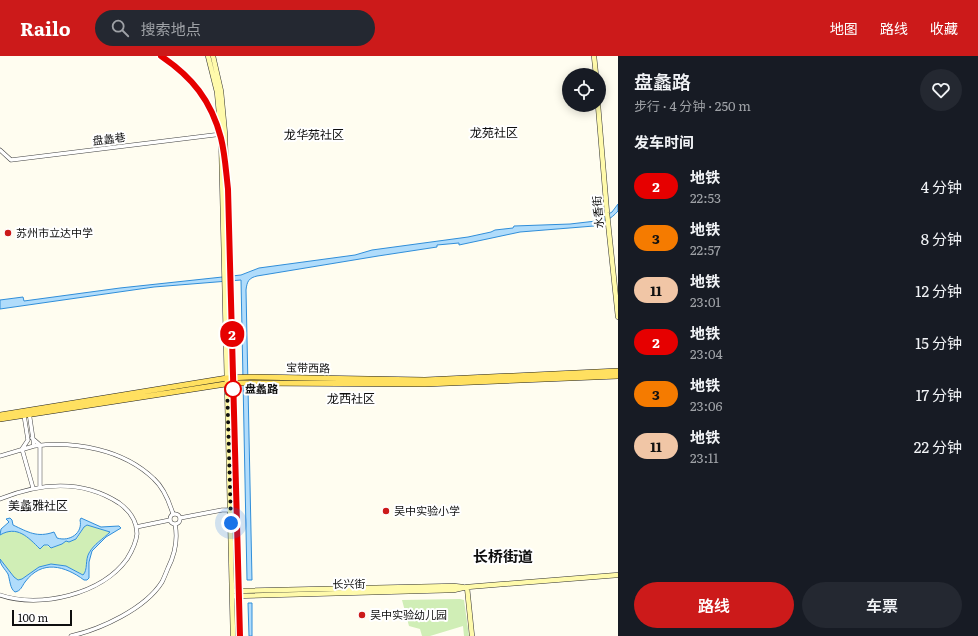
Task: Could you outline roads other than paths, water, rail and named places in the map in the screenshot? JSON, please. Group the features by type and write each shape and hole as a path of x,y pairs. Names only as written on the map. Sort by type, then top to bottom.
{"main road":[{"path":"208,56 217,92 223,134"},
{"path":"213,56 222,91 235,593 238,636"},
{"path":"594,56 595,68"},
{"name":"水香街","path":"599,112 618,317"},
{"name":"宝带西路","path":"0,415 27,413 229,381 241,377 425,380 618,371"},
{"name":"宝带西路","path":"229,381 241,384 425,384 618,376"},
{"name":"宝带西路","path":"0,420 27,413"},
{"name":"长兴街","path":"235,593 454,586 467,587 618,575"},
{"path":"467,587 472,636"},
{"path":"233,636 235,593"}],"street":[{"name":"盘蠡巷","path":"0,150 11,160 223,134"},
{"path":"27,413 30,439 29,447"},
{"path":"30,439 40,445"},
{"path":"30,439 34,446"},
{"path":"22,449 30,439"},
{"path":"0,456 29,447 53,444 86,447 120,456 133,462 155,479 169,501 173,514 170,520"},
{"path":"40,445 40,487"},
{"path":"22,449 33,488"},
{"path":"0,499 23,490 33,488 77,486 102,494 123,506 131,515 136,527 135,542 132,551 115,573 99,583 67,596 45,600 24,600 0,595"},
{"path":"175,524 180,521 180,518 222,510 233,510"},
{"path":"173,514 177,514 180,518"},
{"path":"136,527 170,520"},
{"path":"170,520 175,524"},
{"path":"71,636 94,629 123,615 134,609 152,593 161,583 174,557 176,543 175,524"}],"water":[{"path":"618,204 618,211 615,214 604,221 594,223 594,226 520,232 459,245 459,243 437,245 437,247 257,276 250,279 246,290 252,580 247,580 241,280 154,287 0,309 0,300 23,297 24,301 120,288 241,275 259,268 355,255 372,250 468,237 495,230 513,228 514,226 570,224 596,221 612,212"},
{"path":"10,518 13,525 28,532 48,534 54,532 57,538 62,539 71,537 80,529 81,518 101,527 119,526 121,528 106,537 92,551 89,562 89,578 87,580 84,580 61,568 46,568 39,570 32,575 20,589 15,592 12,589 8,574 0,559 18,580 22,579 39,567 51,564 66,566 83,575 85,573 89,553 96,544 110,532 87,525 76,539 69,542 66,541 51,548 48,545 44,545 40,549 27,537 17,532 6,532 0,535 1,529 9,522 6,519"},
{"path":"248,603 252,603 252,636 249,636"}],"metro line":[{"name":"2","path":"161,56 189,78 200,90 209,105 221,139 228,189 240,636"}],"place":[{"name":"苏州市立达中学","path":"8,233"},
{"name":"盘蠡路","path":"233,389"},
{"name":"吴中实验小学","path":"386,511"},
{"name":"吴中实验幼儿园","path":"362,615"}],"district":[{"name":"龙苑社区","path":"494,133"},
{"name":"龙华苑社区","path":"314,135"},
{"name":"龙西社区","path":"351,399"},
{"name":"美蠡雅社区","path":"38,506"},
{"name":"长桥街道","path":"503,557"}]}
